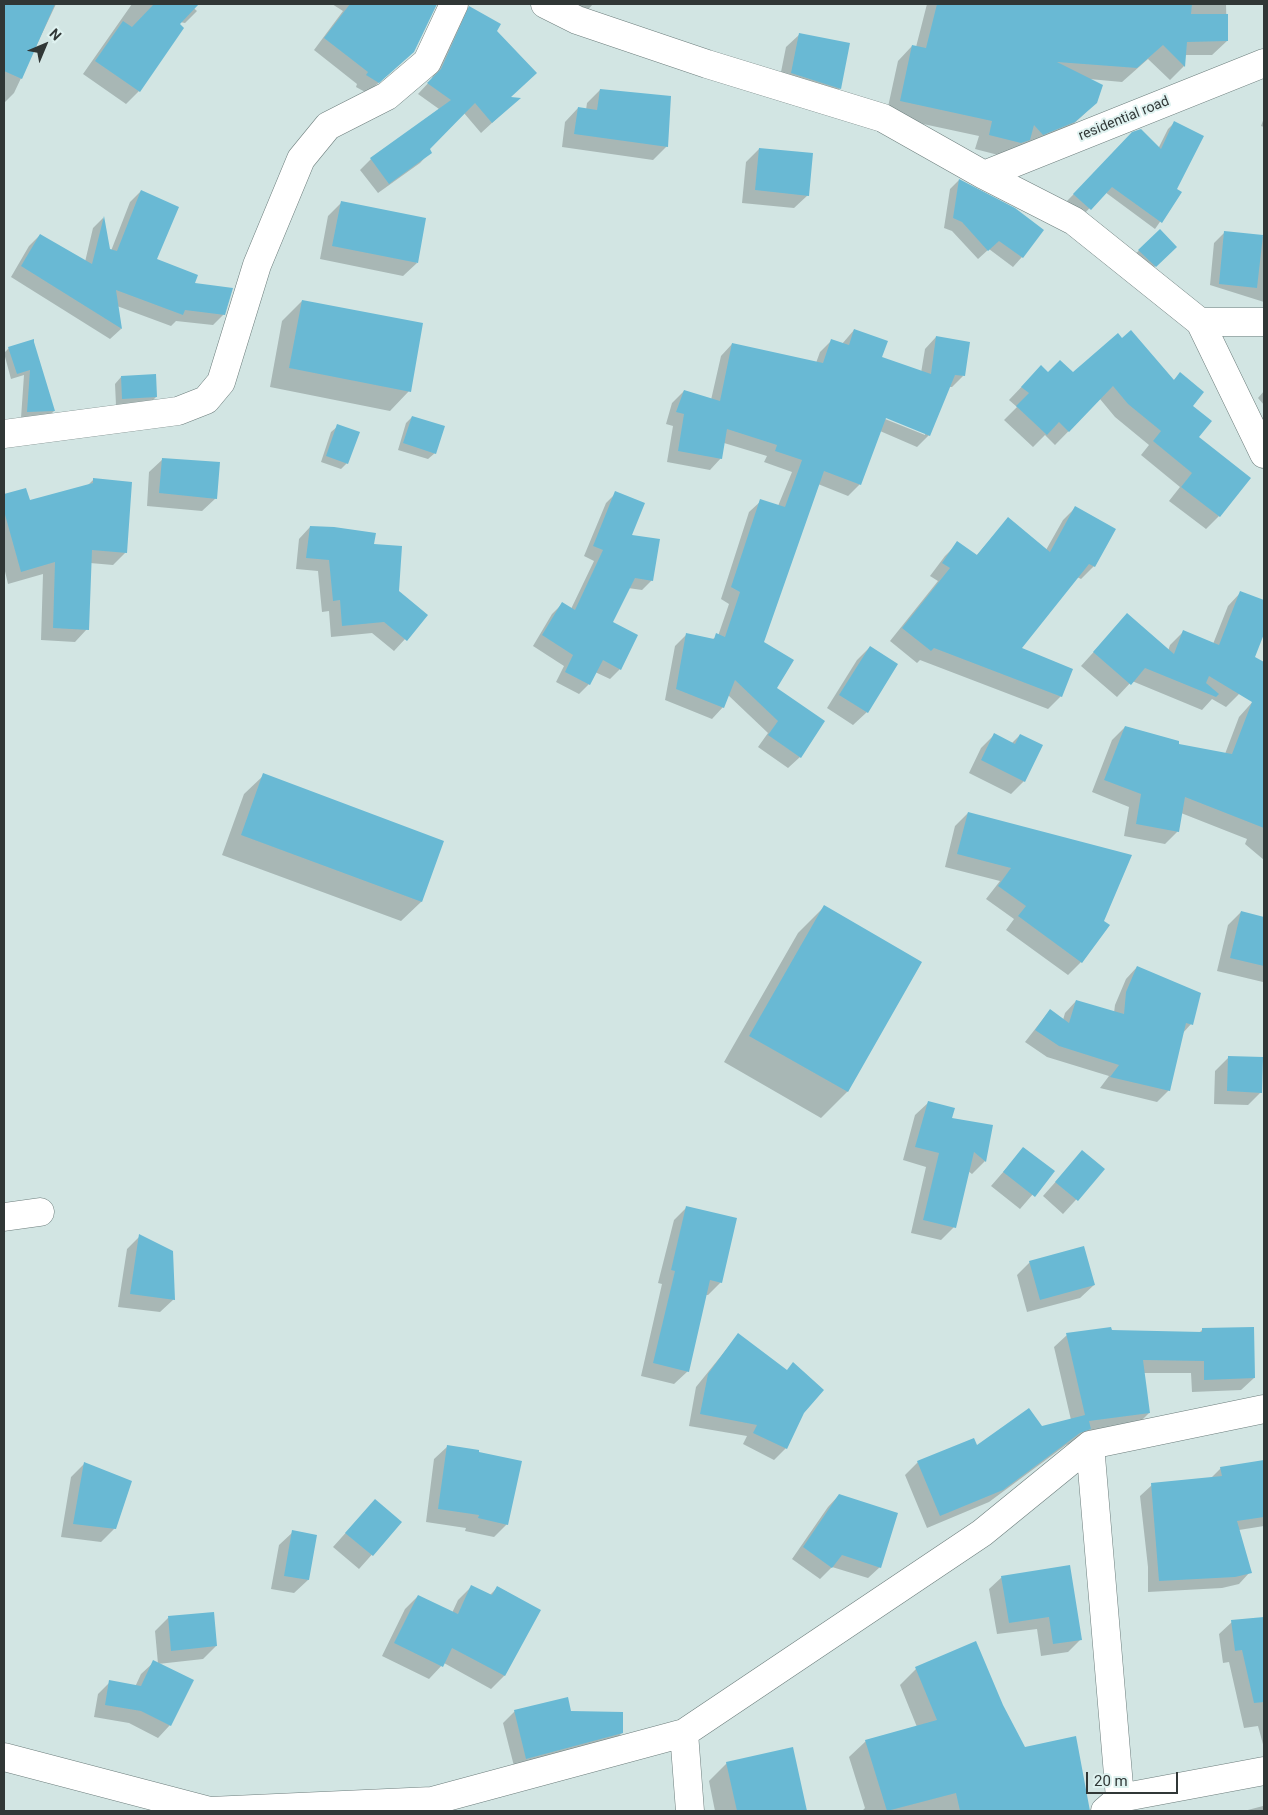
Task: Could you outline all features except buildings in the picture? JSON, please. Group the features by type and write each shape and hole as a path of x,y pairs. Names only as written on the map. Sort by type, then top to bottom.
{"street":[{"path":"4,434 178,410 206,400 221,382 257,265 301,159 328,126 387,96 427,62 454,4"},
{"path":"545,4 577,20 707,64 883,118 984,175 1074,221 1200,322 1264,454"},
{"name":"residential road","path":"984,175 1264,63"},
{"path":"1200,322 1264,322"},
{"path":"4,1217 40,1212"},
{"path":"4,1757 210,1811 432,1801 684,1733 982,1533 1090,1445 1264,1409"},
{"path":"1090,1445 1112,1805 1264,1771"},
{"path":"684,1733 690,1811"}]}
